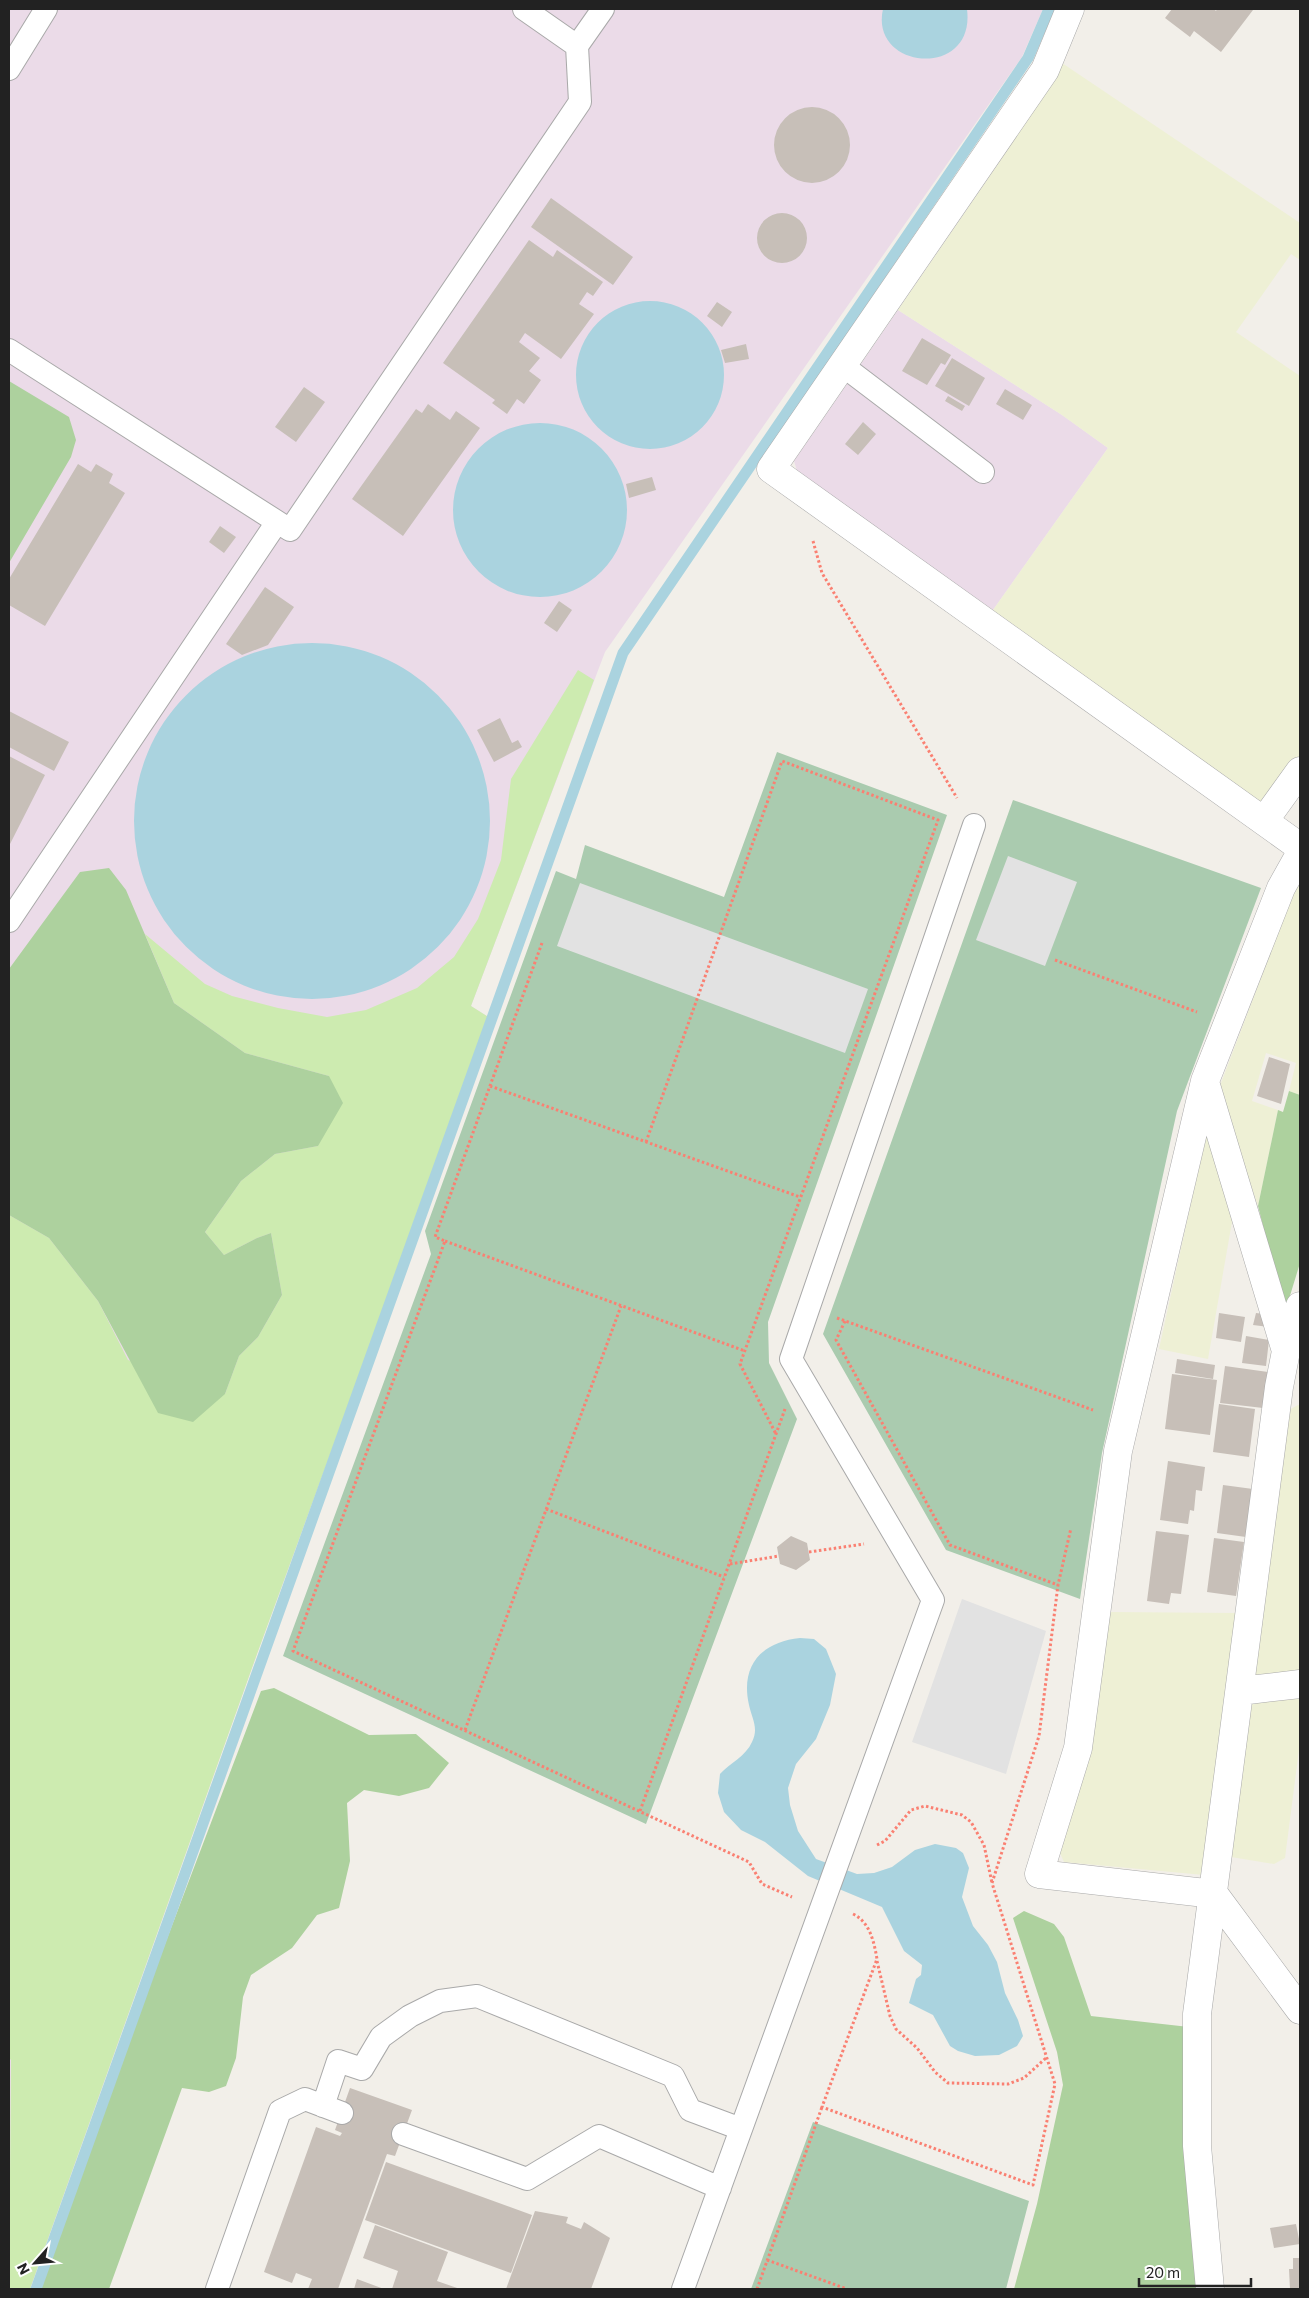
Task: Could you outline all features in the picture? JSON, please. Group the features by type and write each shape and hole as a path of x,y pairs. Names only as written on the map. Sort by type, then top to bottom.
{"street":[{"path":"1070,9 1045,70 771,469 1300,847"},
{"path":"1264,821 1300,771"},
{"path":"1300,854 1281,888 1205,1081 1118,1451 1078,1748 1039,1874 1214,1894 1300,2010"},
{"path":"1205,1081 1286,1351 1290,1389 1240,1691 1197,2014 1197,2146 1210,2289"},
{"path":"1286,1351 1300,1306"},
{"path":"1240,1691 1300,1684"}],"lane":[{"path":"9,69 46,9"},
{"path":"524,9 577,46"},
{"path":"9,350 290,530 580,102 577,46 603,9"},
{"path":"842,365 983,472"},
{"path":"9,921 277,522"},
{"path":"683,2289 933,1600 790,1359 974,825"},
{"path":"217,2289 280,2111 305,2099 332,2109 338,2061 362,2069 382,2037 410,2016 440,2001 477,1996 673,2076 690,2110 741,2129"},
{"path":"403,2134 528,2178 599,2136 720,2188"}],"path":[{"path":"816,501 810,528 822,573 974,825"},
{"path":"646,1142 782,761 938,820 740,1364 776,1434"},
{"path":"542,943 435,1237 744,1351"},
{"path":"1055,960 1203,1014"},
{"path":"490,1086 800,1197"},
{"path":"445,1241 294,1651 749,1862 762,1884 824,1899 860,1917 873,1938 890,2016 896,2029 917,2048 935,2072 948,2083 1008,2084 1024,2078 1047,2057"},
{"path":"465,1730 621,1306"},
{"path":"808,1309 1098,1412"},
{"path":"845,1321 836,1340 950,1545 1058,1585"},
{"path":"640,1811 798,1372"},
{"path":"546,1509 724,1577"},
{"path":"992,1883 1038,1736 1058,1585 1072,1527"},
{"path":"809,1552 897,1540"},
{"path":"729,1564 779,1556"},
{"path":"822,2107 1033,2185 1055,2084 992,1883 984,1845 971,1822 962,1815 925,1806 911,1810 885,1841 870,1848 846,1841"},
{"path":"757,2289 877,1959"},
{"path":"767,2260 847,2289"}],"shaded area":[{"path":"9,9 1043,9 1022,57 605,652 471,1006 490,1018 257,1654 30,2289 9,2289"},
{"path":"898,310 1062,415 1108,448 993,610 798,474 794,461"},
{"path":"1008,856 1077,882 1045,966 976,940"},
{"path":"580,883 868,989 845,1053 557,946"},
{"path":"962,1599 1046,1631 1006,1774 912,1742"}],"green space":[{"path":"1062,63 1300,223 1300,260 1291,254 1236,332 1300,376 1300,757 1269,800 1261,802 993,610 1108,448 1062,415 898,310 996,167 1056,76"},
{"path":"9,381 69,417 76,440 71,457 9,563"},
{"path":"578,670 594,680 471,1006 490,1018 257,1654 30,2289 9,2289 11,2060 9,2058 9,1215 49,1238 98,1301 128,1360 225,1394 239,1356 258,1337 282,1295 271,1233 224,1255 205,1232 241,1181 275,1154 318,1146 329,1076 245,1053 174,1003 145,934 205,984 232,996 278,1008 327,1017 366,1010 417,988 454,957 478,919 501,860 511,779"},
{"path":"777,752 947,815 768,1322 769,1363 797,1419 646,1824 283,1656 431,1254 425,1231 556,871 576,879 585,845 724,897"},
{"path":"1013,800 1261,888 1177,1111 1102,1453 1080,1599 946,1550 823,1334"},
{"path":"109,868 126,890 174,1003 245,1053 329,1076 343,1103 318,1146 275,1154 241,1181 205,1232 224,1255 271,1233 282,1295 258,1337 239,1356 225,1394 193,1422 158,1413 98,1301 49,1238 9,1215 9,969 80,872"},
{"path":"1300,882 1300,1095 1289,1091 1296,1063 1266,1053 1252,1101 1278,1110 1258,1206 1218,1091 1293,894"},
{"path":"1289,1091 1300,1095 1300,1263 1285,1312 1258,1206 1278,1110 1283,1112"},
{"path":"1210,1116 1236,1199 1208,1359 1159,1349"},
{"path":"1300,1405 1300,1674 1252,1679 1289,1410"},
{"path":"1110,1612 1239,1613 1204,1875 1064,1862 1060,1853 1089,1760"},
{"path":"274,1688 369,1735 416,1734 449,1763 429,1788 399,1796 364,1790 347,1803 350,1861 339,1908 317,1915 292,1948 251,1975 243,1997 236,2058 226,2086 209,2092 182,2088 109,2289 34,2289 261,1691"},
{"path":"1300,1696 1300,1742 1285,1858 1274,1864 1231,1857 1251,1698"},
{"path":"1024,1911 1054,1924 1064,1937 1091,2016 1189,2027 1187,2144 1196,2289 1014,2289 1037,2204 1063,2085 1057,2052 1013,1918"},
{"path":"813,2122 1029,2201 1006,2289 751,2289"}],"water":[{"path":"883,9 967,9 965,32 956,48 941,56 923,58 906,55 891,45 883,29"},
{"path":"650,301 678,307 702,323 718,347 724,375 718,403 702,427 678,443 650,449 622,443 598,427 582,403 576,375 582,347 598,323 622,307"},
{"path":"549,423 573,429 589,437 602,448 613,461 621,477 626,493 626,527 621,543 613,559 602,572 589,583 565,594 549,597 531,597 515,594 491,583 467,559 454,527 453,501 456,485 467,461 491,437 523,424"},
{"path":"295,643 329,643 364,650 396,664 425,683 450,708 469,737 483,769 490,804 487,856 477,889 450,934 425,959 396,978 364,992 329,999 295,999 260,992 228,978 199,959 174,934 155,905 141,873 134,838 134,804 141,769 155,737 174,708 199,683 228,664 260,650"},
{"path":"800,1638 814,1639 826,1649 836,1674 830,1705 816,1739 796,1764 788,1788 790,1805 798,1831 816,1859 857,1874 874,1873 892,1867 915,1850 935,1844 956,1848 963,1853 969,1868 962,1897 973,1926 988,1945 997,1962 1005,1993 1018,2020 1023,2036 1017,2046 999,2055 975,2056 958,2051 950,2046 933,2015 909,2003 916,1979 921,1975 922,1965 904,1951 882,1907 808,1876 765,1842 741,1830 724,1812 718,1793 720,1774 746,1751 752,1742 755,1732 747,1691 751,1667 765,1650 787,1640"}],"building":[{"path":"1172,9 1253,10 1221,52 1194,31 1190,37 1165,18"},
{"path":"812,107 827,110 839,118 847,130 850,145 847,160 839,172 827,180 812,183 797,180 785,172 777,160 774,145 777,130 785,118 797,110"},
{"path":"551,198 633,257 613,285 531,227"},
{"path":"782,213 791,215 802,224 807,238 805,247 796,258 782,263 773,261 762,252 757,238 759,229 768,218"},
{"path":"529,240 553,257 557,250 603,282 593,296 587,292 579,304 594,314 561,359 525,333 519,342 540,358 529,371 541,380 524,404 517,399 507,414 492,403 495,400 443,363"},
{"path":"717,302 732,312 722,327 707,316"},
{"path":"922,338 951,355 945,365 941,363 927,385 902,371"},
{"path":"746,344 749,359 725,363 721,350"},
{"path":"952,358 985,378 969,406 935,386"},
{"path":"304,387 325,402 296,442 275,427"},
{"path":"1005,389 1032,405 1023,420 996,404"},
{"path":"948,396 965,406 962,411 945,401"},
{"path":"428,404 450,420 456,411 480,428 403,536 352,499 416,409 422,413"},
{"path":"863,422 876,434 858,455 845,444"},
{"path":"78,464 91,472 96,464 113,474 109,483 125,493 45,626 9,605 9,579"},
{"path":"652,477 656,490 629,498 626,484"},
{"path":"220,526 236,537 224,553 209,542"},
{"path":"265,587 294,607 268,645 242,655 226,644"},
{"path":"559,601 572,610 557,632 544,623"},
{"path":"9,711 69,742 54,771 9,747"},
{"path":"500,718 512,743 518,740 522,747 494,762 477,730"},
{"path":"9,756 45,775 9,846"},
{"path":"1269,1057 1290,1064 1281,1104 1257,1096"},
{"path":"1219,1313 1245,1317 1241,1342 1216,1338"},
{"path":"1256,1313 1271,1315 1269,1327 1253,1325"},
{"path":"1246,1336 1269,1340 1266,1366 1242,1363"},
{"path":"1177,1359 1215,1365 1213,1379 1175,1373"},
{"path":"1225,1366 1268,1372 1263,1408 1220,1403"},
{"path":"1172,1374 1217,1380 1210,1435 1165,1429"},
{"path":"1219,1404 1255,1409 1249,1457 1213,1452"},
{"path":"1168,1461 1205,1467 1202,1491 1196,1490 1194,1511 1190,1510 1188,1524 1160,1520"},
{"path":"1223,1485 1253,1489 1246,1537 1217,1533"},
{"path":"1156,1531 1189,1535 1181,1594 1171,1593 1169,1604 1147,1601"},
{"path":"791,1536 807,1543 810,1560 796,1570 780,1564 777,1547"},
{"path":"1214,1538 1244,1542 1236,1596 1207,1592"},
{"path":"350,2088 412,2110 395,2156 387,2154 338,2289 308,2289 312,2279 296,2273 292,2283 264,2272 316,2127 340,2136 342,2133 335,2130"},
{"path":"386,2162 532,2215 511,2273 365,2220"},
{"path":"535,2211 568,2217 566,2223 581,2229 584,2222 610,2238 591,2289 506,2289"},
{"path":"1296,2224 1300,2244 1274,2248 1270,2228"},
{"path":"375,2225 448,2252 437,2281 460,2289 392,2289 398,2271 363,2258"},
{"path":"1293,2258 1300,2258 1300,2289 1290,2289 1289,2269 1293,2269"},
{"path":"357,2279 384,2289 354,2289"}],"waterway":[{"path":"36,2289 623,653 1028,58 1049,9"}]}
